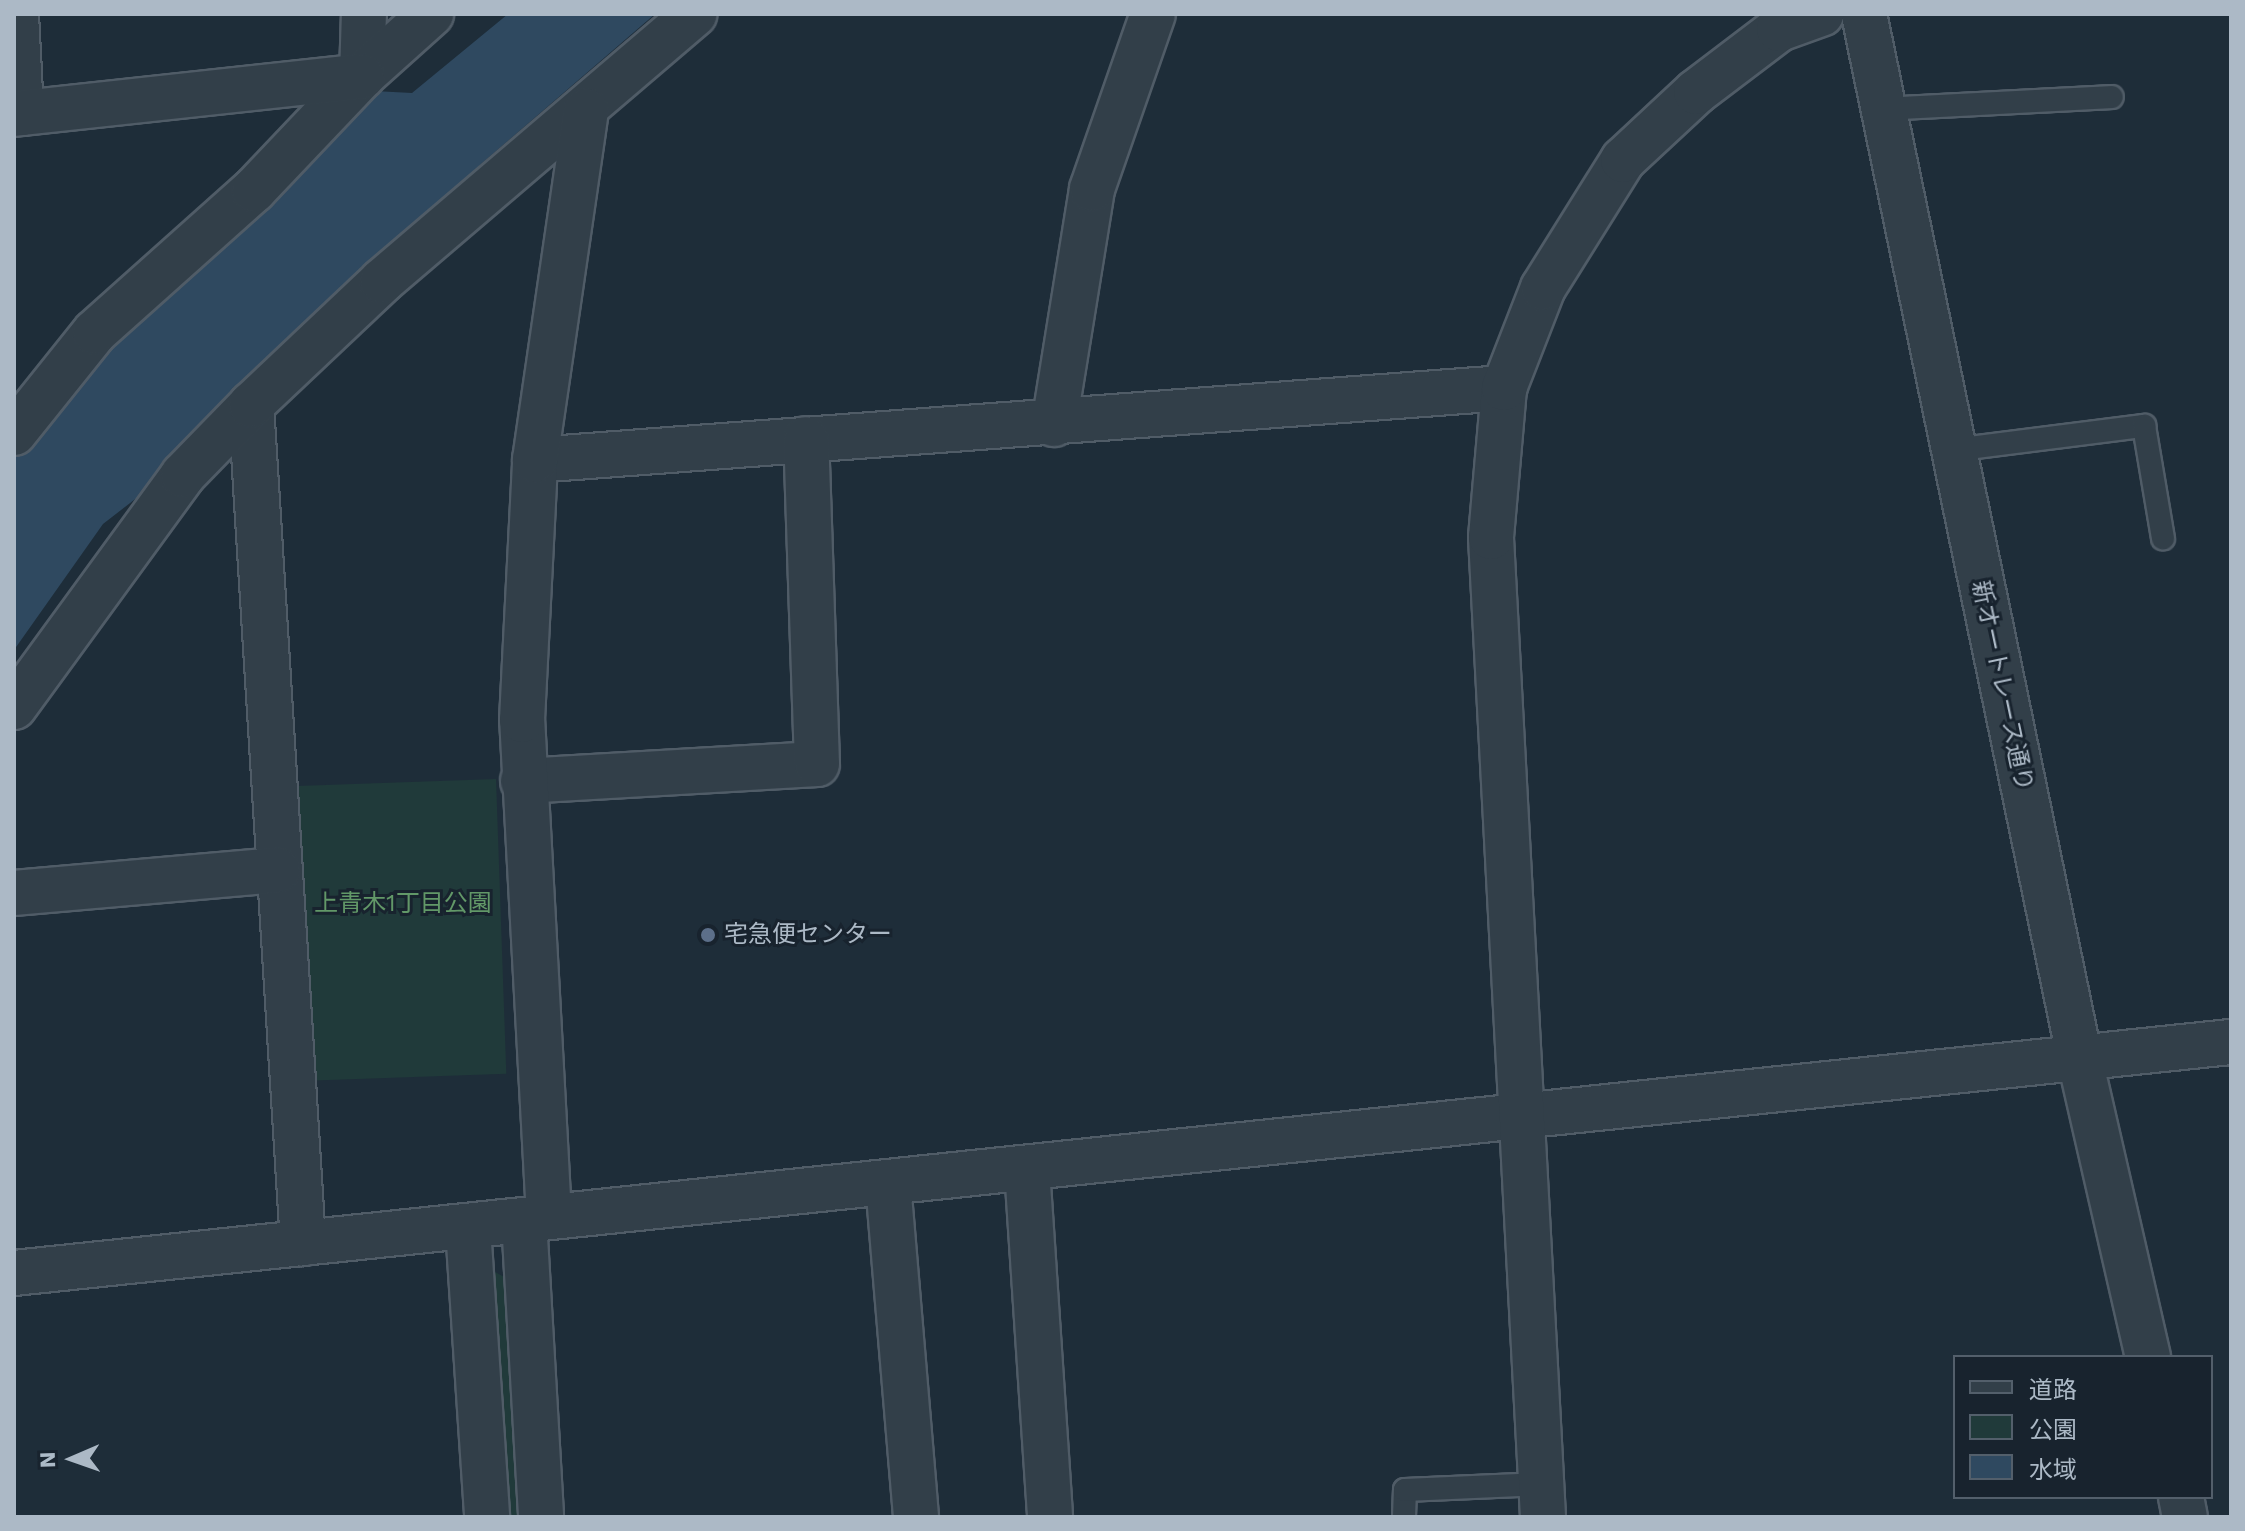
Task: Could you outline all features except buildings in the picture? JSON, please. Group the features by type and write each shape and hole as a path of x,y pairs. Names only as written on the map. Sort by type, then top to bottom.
{"street":[{"path":"16,14 17,114 362,76"},
{"path":"362,76 364,14"},
{"path":"14,433 95,332 254,190 362,76 431,14"},
{"path":"14,707 183,475 251,405 382,281 586,111 695,14"},
{"path":"1054,424 1092,189 1153,14"},
{"path":"1542,1500 1491,537 1504,388 1543,288 1623,160 1696,92 1779,29 1821,14"},
{"name":"新オートレース通り","path":"1864,14 2080,1060 2148,1355"},
{"path":"541,1517 523,781 535,460 586,111"},
{"path":"535,460 1054,424 1504,388"},
{"path":"251,405 303,1243"},
{"path":"523,781 817,764 806,439"},
{"path":"14,893 278,870"},
{"path":"14,1273 2231,1042"},
{"path":"1027,1169 1050,1517"},
{"path":"888,1183 916,1517"},
{"path":"468,1228 487,1517"}],"lane":[{"path":"1883,109 2112,97"},
{"path":"1953,450 2144,426 2163,538"},
{"path":"1404,1517 1405,1490 1542,1500"}],"green space":[{"name":"上青木1丁目公園","path":"496,779 506,1074 307,1081 297,786"},
{"path":"495,1272 508,1279 523,1517 496,1517 486,1275"}],"water":[{"path":"508,14 655,14 481,164 264,369 143,493 103,524 14,650 14,454 151,305 374,91 412,93"}],"place":[{"name":"宅急便センター","path":"708,935"}]}
